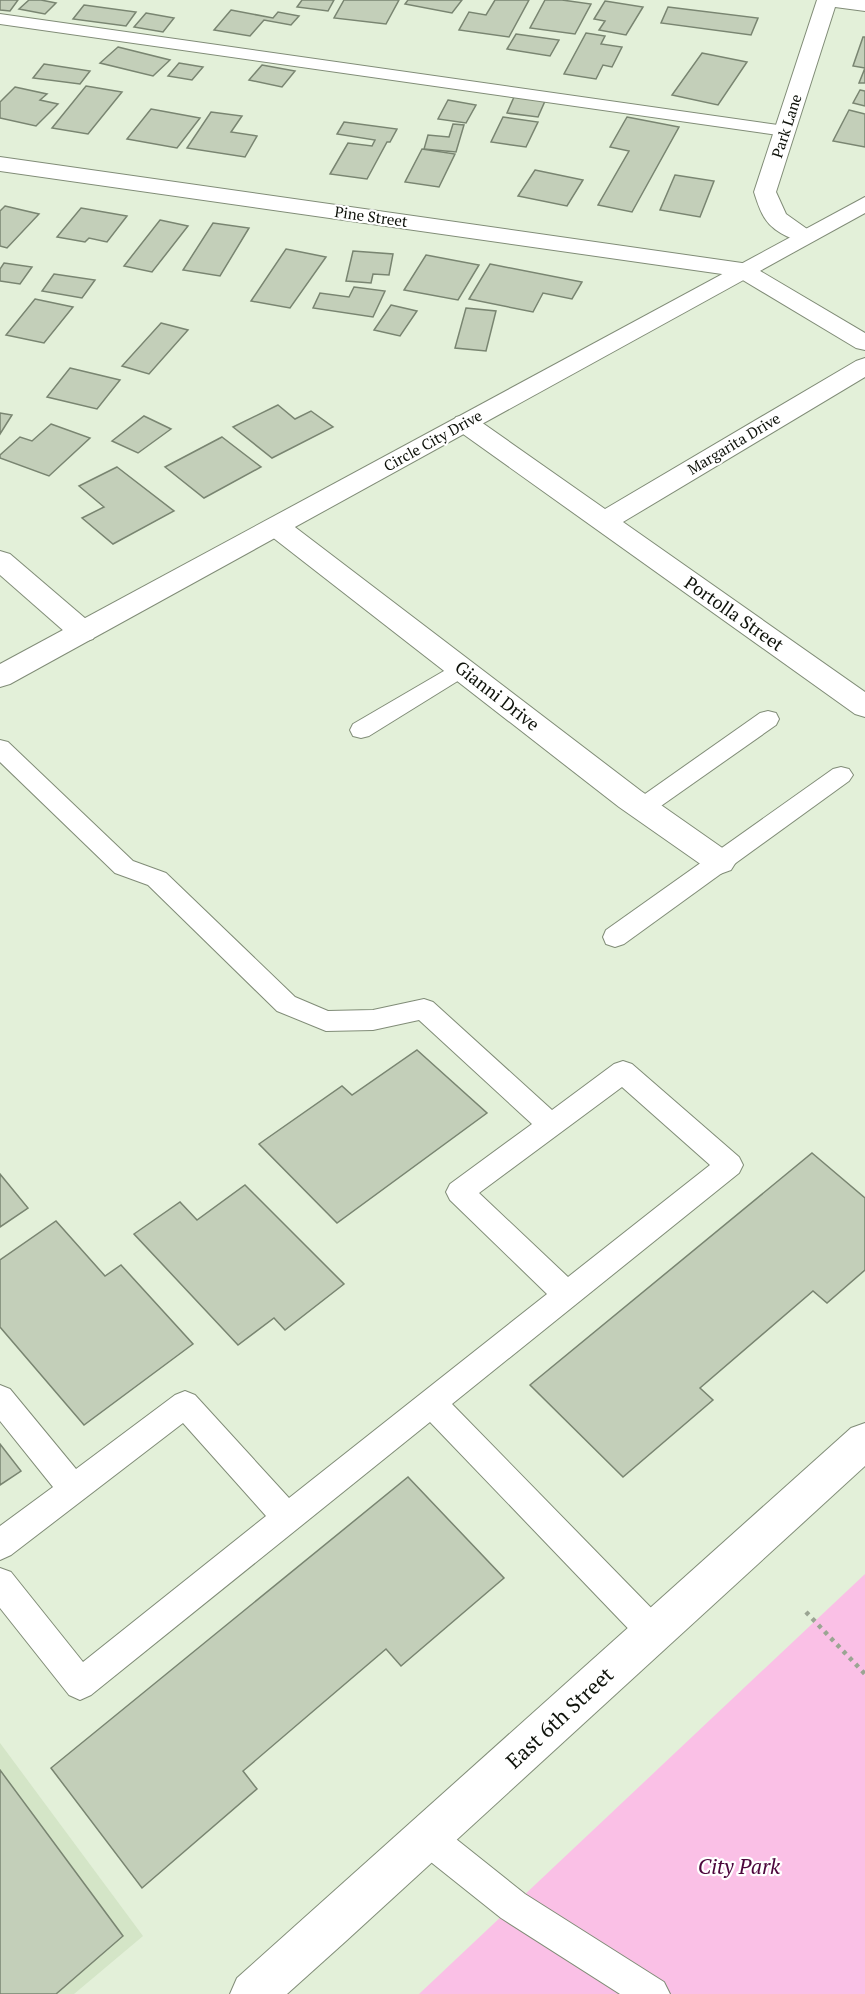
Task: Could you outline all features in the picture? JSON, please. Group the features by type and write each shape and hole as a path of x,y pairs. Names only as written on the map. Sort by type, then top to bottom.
{"street":[{"path":"827,0 865,5"},
{"name":"Park Lane","path":"805,236 776,218 765,192 827,0"},
{"name":"Pine Street","path":"0,164 742,270"},
{"name":"Circle City Drive","path":"0,677 865,204"},
{"path":"742,270 865,343"},
{"name":"Margarita Drive","path":"603,522 865,366"},
{"name":"Portolla Street","path":"465,423 865,707"},
{"name":"Gianni Drive","path":"277,527 643,807 720,862"},
{"path":"0,560 83,632"},
{"name":"East 6th Street","path":"253,1994 429,1839 653,1632 865,1441"}],"lane":[{"path":"0,19 785,131"},
{"path":"361,730 461,669"},
{"path":"643,807 768,719"},
{"path":"0,748 124,867 157,879 286,1004 326,1021 373,1020 424,1010 550,1125"},
{"path":"615,937 840,775"},
{"path":"0,1583 80,1684 287,1518 567,1295 729,1165 623,1072 460,1192 567,1295"},
{"path":"0,1398 73,1489"},
{"path":"431,1403 653,1632"},
{"path":"0,1545 185,1404 287,1518"},
{"path":"429,1839 513,1906 652,1994"}],"path":[{"path":"806,1612 865,1674"}],"shaded area":[{"path":"0,1743 143,1936 74,1994 0,1994"}],"green space":[{"name":"City Park","path":"865,1574 865,1994 419,1994"}],"building":[{"path":"0,0 18,0 10,11 0,10"},
{"path":"29,0 56,3 45,14 19,9"},
{"path":"302,0 334,0 328,11 297,7"},
{"path":"344,0 399,0 386,24 334,18"},
{"path":"408,0 462,0 452,13 405,4"},
{"path":"495,0 529,0 509,37 459,30 469,12 486,15"},
{"path":"545,0 591,4 575,34 530,28"},
{"path":"605,1 643,7 626,35 599,30 605,21 594,19"},
{"path":"84,5 136,12 126,26 73,19"},
{"path":"668,7 758,18 751,35 661,23"},
{"path":"231,10 273,18 278,12 299,16 291,25 264,20 250,36 214,30"},
{"path":"146,13 174,18 163,32 134,27"},
{"path":"586,33 605,36 601,44 622,47 612,67 603,65 596,79 564,74"},
{"path":"516,34 559,40 550,56 507,49"},
{"path":"863,37 865,37 865,68 853,66"},
{"path":"118,47 170,60 153,76 100,63"},
{"path":"702,53 747,62 718,105 672,95"},
{"path":"179,63 203,67 192,80 168,76"},
{"path":"44,64 90,71 80,84 33,78"},
{"path":"262,65 295,71 282,87 249,80"},
{"path":"865,68 865,83 859,83"},
{"path":"86,86 122,92 88,134 52,128"},
{"path":"15,87 47,94 40,100 58,104 36,126 0,118 0,102"},
{"path":"860,90 865,91 865,106 853,103"},
{"path":"514,97 545,101 538,117 507,113"},
{"path":"448,100 476,105 466,123 438,119"},
{"path":"151,109 200,118 177,148 127,139"},
{"path":"849,110 865,114 865,147 833,141"},
{"path":"211,112 242,116 231,132 257,136 245,157 187,148"},
{"path":"503,117 538,122 526,147 491,142"},
{"path":"627,117 679,127 632,212 598,205 629,151 610,147"},
{"path":"344,122 397,129 390,142 387,142 367,179 330,174 348,143 372,146 375,140 337,134"},
{"path":"453,124 464,125 456,152 424,149 428,135 449,137"},
{"path":"422,149 455,154 439,187 405,182"},
{"path":"535,170 583,180 567,206 518,196"},
{"path":"675,175 714,181 700,217 660,210"},
{"path":"5,206 39,214 7,248 0,246 0,211"},
{"path":"81,208 127,216 107,242 89,238 85,242 57,237"},
{"path":"160,220 188,226 152,272 124,266"},
{"path":"213,223 249,228 220,276 183,270"},
{"path":"286,249 326,257 290,308 251,301"},
{"path":"353,251 393,254 389,275 373,274 371,283 346,281"},
{"path":"426,255 479,265 458,300 404,290"},
{"path":"4,263 32,267 20,284 0,281 0,269"},
{"path":"490,264 582,282 572,299 543,293 533,312 469,299"},
{"path":"54,274 95,280 82,298 42,291"},
{"path":"354,287 385,291 373,317 313,308 320,293 349,297"},
{"path":"35,299 73,307 44,343 6,335"},
{"path":"391,305 417,311 400,336 374,330"},
{"path":"466,308 496,311 486,351 455,348"},
{"path":"161,323 188,330 149,374 122,366"},
{"path":"70,368 120,380 97,409 47,397"},
{"path":"278,405 295,419 311,411 333,427 272,458 233,427"},
{"path":"0,413 12,415 0,434"},
{"path":"144,416 171,429 138,453 112,441"},
{"path":"51,424 90,438 49,476 0,458 0,455 20,437 32,441"},
{"path":"222,437 261,467 204,498 165,467"},
{"path":"117,467 174,511 113,544 82,518 104,507 79,486"},
{"path":"417,1050 487,1113 337,1223 259,1144 342,1086 352,1095"},
{"path":"812,1153 865,1198 865,1270 827,1303 813,1291 700,1388 713,1400 623,1477 530,1385"},
{"path":"0,1174 28,1208 0,1227"},
{"path":"245,1185 344,1284 285,1330 274,1318 238,1345 134,1234 180,1202 197,1220"},
{"path":"56,1221 105,1276 121,1265 193,1344 84,1425 0,1327 0,1260"},
{"path":"0,1444 21,1471 0,1485"},
{"path":"408,1477 504,1578 401,1666 386,1649 243,1771 257,1789 142,1888 51,1768"},
{"path":"0,1770 123,1936 56,1994 0,1994"}]}
